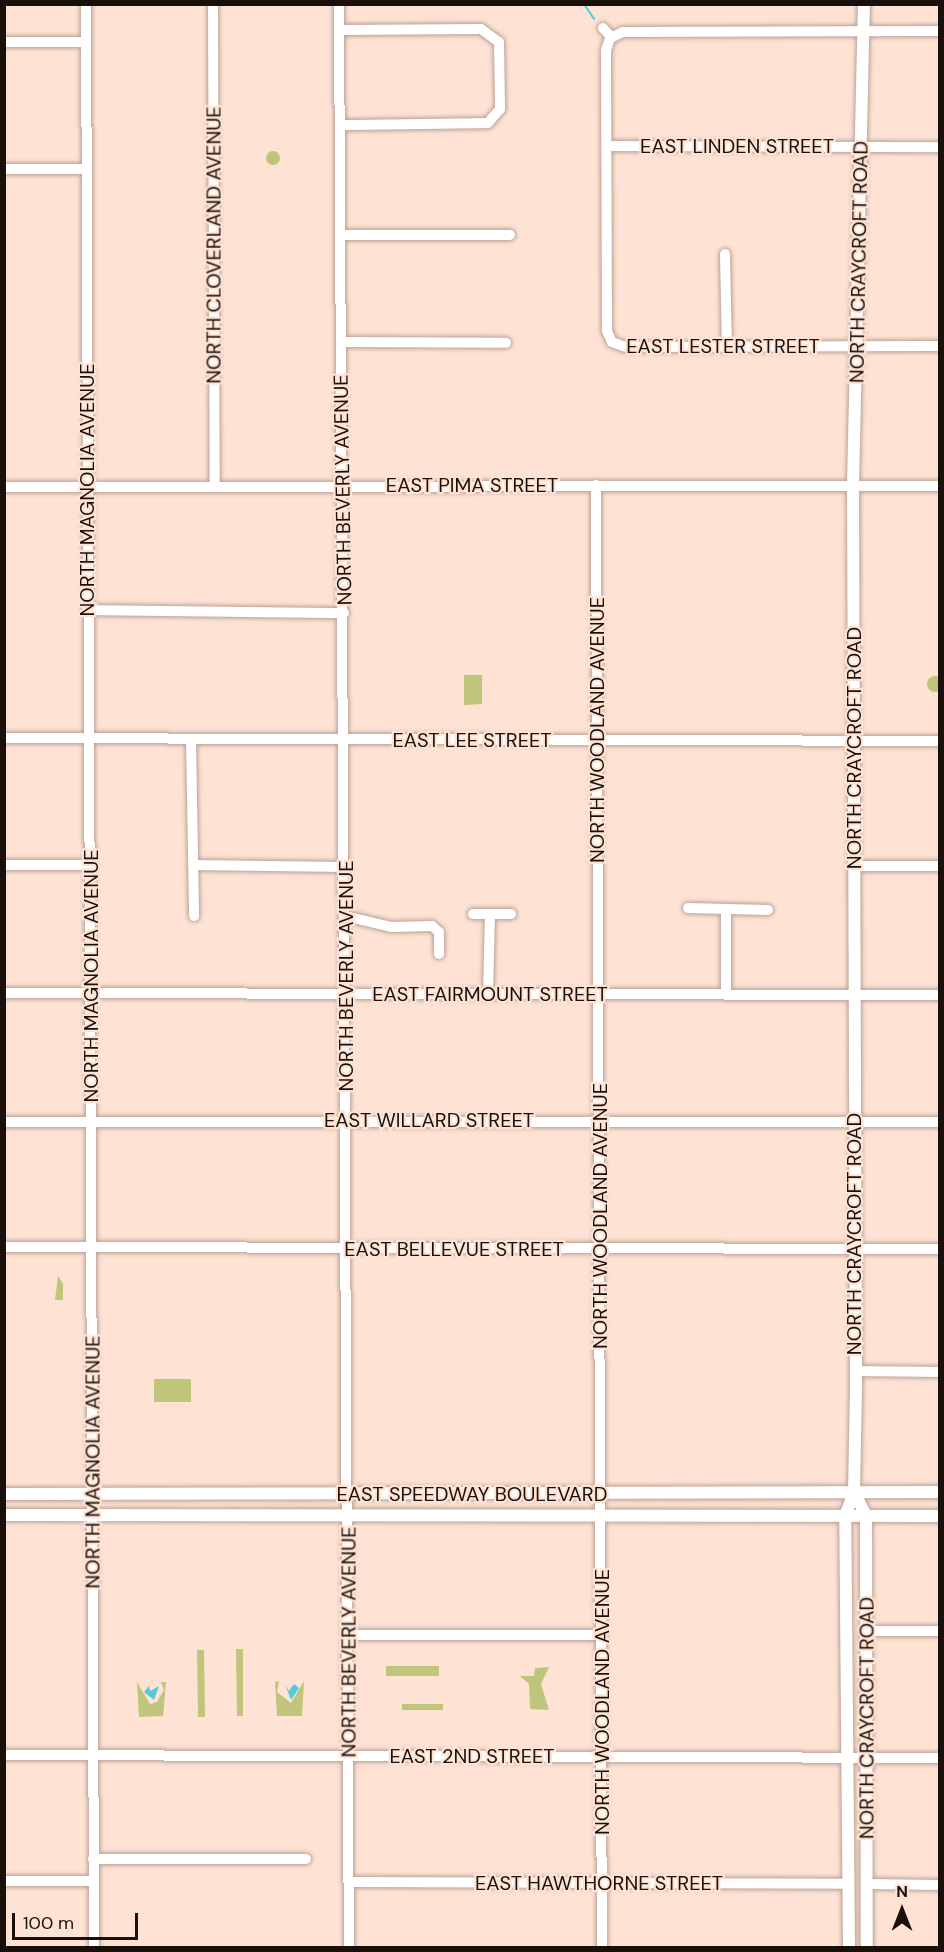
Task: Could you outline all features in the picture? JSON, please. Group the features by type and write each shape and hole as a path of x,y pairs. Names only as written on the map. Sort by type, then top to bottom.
{"main road":[{"name":"NORTH CRAYCROFT ROAD","path":"849,1947 845,1516 854,1492 853,866 856,741 853,486 858,347 864,4"},
{"name":"NORTH CRAYCROFT ROAD","path":"854,1492 866,1516 867,1947"},
{"name":"EAST SPEEDWAY BOULEVARD","path":"4,1494 939,1492"},
{"name":"EAST SPEEDWAY BOULEVARD","path":"4,1515 939,1516"}],"street":[{"name":"NORTH MAGNOLIA AVENUE","path":"86,4 86,487 94,1247 92,1755 94,1947"},
{"name":"NORTH CLOVERLAND AVENUE","path":"213,4 215,486"},
{"name":"NORTH BEVERLY AVENUE","path":"339,4 345,613 341,739 345,867 347,1120 349,1947"},
{"path":"603,28 611,37"},
{"path":"339,30 481,29 499,42 500,109 488,123 340,125"},
{"path":"607,147 606,50 611,37 623,32 939,31"},
{"path":"4,42 86,42"},
{"name":"EAST LINDEN STREET","path":"607,147 939,147"},
{"name":"EAST LESTER STREET","path":"607,147 607,331 611,345 939,346"},
{"path":"4,169 86,169"},
{"path":"341,235 510,235"},
{"path":"725,254 727,346"},
{"path":"342,342 506,343"},
{"name":"NORTH WOODLAND AVENUE","path":"596,485 596,741 600,993 598,1121 602,1947"},
{"name":"EAST PIMA STREET","path":"4,487 939,486"},
{"path":"87,610 345,613"},
{"name":"EAST LEE STREET","path":"4,738 939,741"},
{"path":"191,739 194,916"},
{"path":"4,865 91,865"},
{"path":"193,866 345,867"},
{"path":"853,866 939,866"},
{"path":"688,908 768,910"},
{"path":"726,909 726,994"},
{"path":"473,914 511,914"},
{"path":"488,994 490,914"},
{"path":"345,916 391,927 432,926 439,932 439,954"},
{"name":"EAST FAIRMOUNT STREET","path":"4,993 939,994"},
{"name":"EAST WILLARD STREET","path":"4,1122 92,1120 939,1122"},
{"name":"EAST BELLEVUE STREET","path":"4,1246 346,1249 939,1249"},
{"path":"855,1371 939,1372"},
{"path":"866,1631 939,1631"},
{"path":"348,1635 602,1635"},
{"name":"EAST 2ND STREET","path":"4,1755 602,1755 939,1758"},
{"path":"93,1859 306,1859"},
{"path":"4,1881 93,1881"},
{"name":"EAST HAWTHORNE STREET","path":"350,1882 849,1884"},
{"path":"868,1884 939,1885"}],"green space":[{"path":"270,151 276,151 280,158 276,165 270,165 266,161 266,155"},
{"path":"464,675 482,675 482,704 464,705"},
{"path":"935,676 943,684 935,692 927,684"},
{"path":"58,1276 63,1284 63,1300 55,1300"},
{"path":"154,1379 191,1379 191,1402 154,1402"},
{"path":"236,1649 243,1649 243,1716 237,1716"},
{"path":"197,1650 204,1650 205,1717 198,1717"},
{"path":"386,1666 439,1666 439,1676 386,1676"},
{"path":"549,1667 541,1684 549,1710 530,1709 529,1684 520,1676 534,1676 535,1668"},
{"path":"279,1681 277,1692 291,1703 304,1681 302,1716 277,1716 275,1682"},
{"path":"137,1682 150,1704 157,1702 164,1690 161,1682 166,1682 163,1716 139,1717"},
{"path":"402,1704 443,1704 443,1710 402,1710"}],"water":[{"path":"285,1684 289,1691 294,1684 299,1688 291,1700"},
{"path":"149,1686 150,1691 159,1686 154,1700 144,1692"}],"waterway":[{"path":"584,4 594,19"}]}
